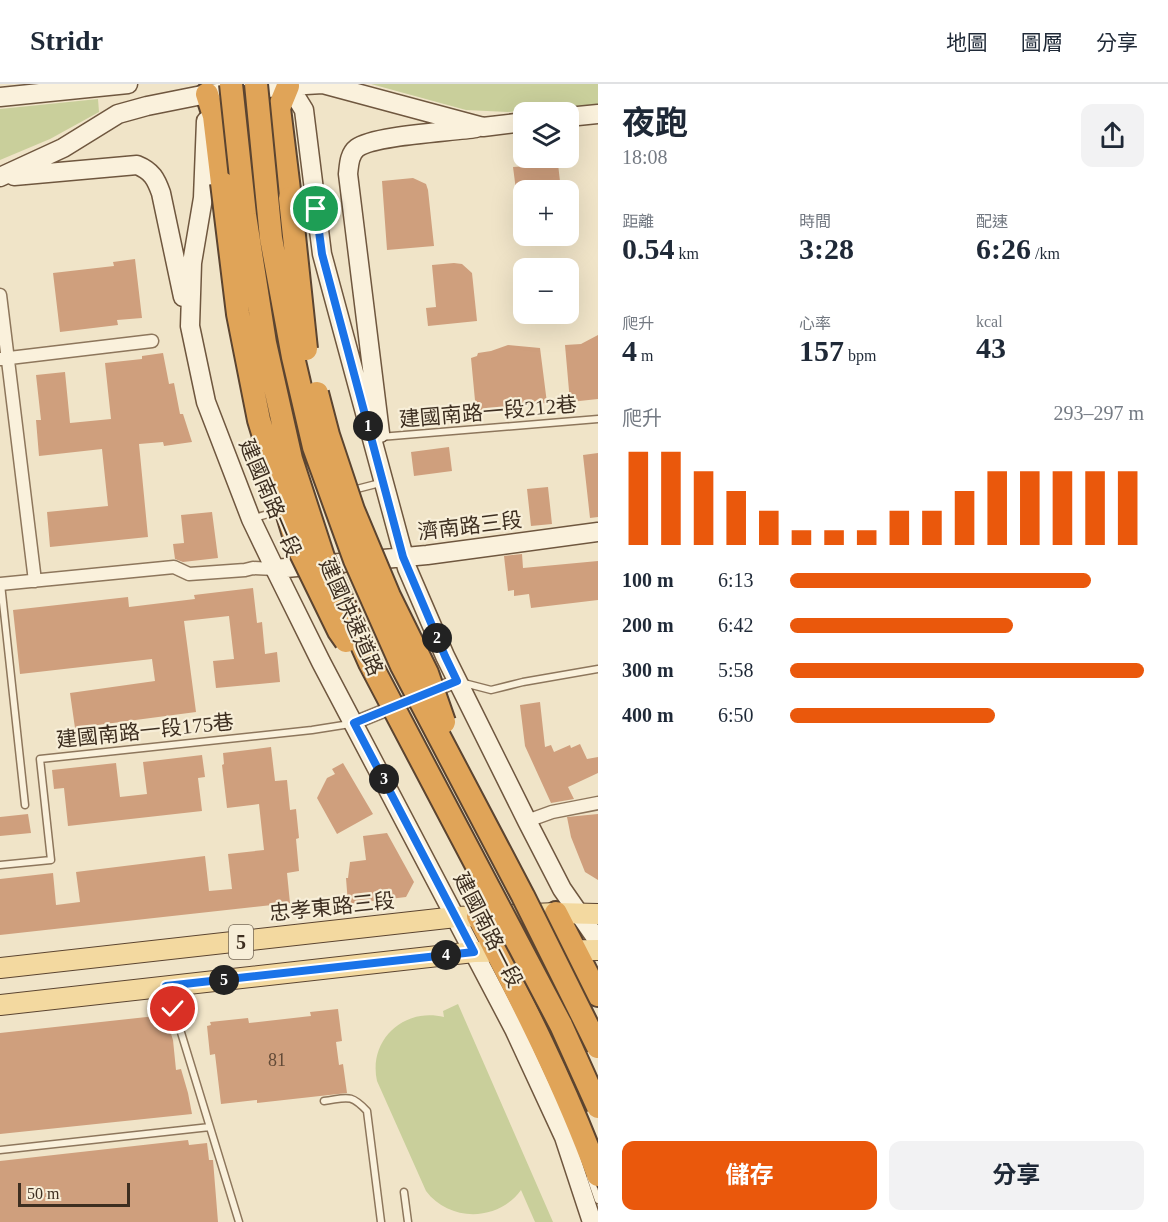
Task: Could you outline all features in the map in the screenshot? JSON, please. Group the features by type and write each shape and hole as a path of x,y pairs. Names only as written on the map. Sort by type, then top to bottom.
{"highway":[{"name":"建國快速道路","path":"231,84 245,215 263,332 291,459 323,557 370,663 561,1025 598,1107"},
{"name":"建國快速道路","path":"256,84 271,238 293,357 314,447 355,560 397,656 598,1047"},
{"path":"288,85 279,108 305,342 328,435 353,510 389,596 427,673 463,781"},
{"path":"207,89 214,116 238,314 259,420 287,515 297,544 339,631 393,706"},
{"path":"556,913 595,988"},
{"path":"467,917 485,952 511,980 524,1004 566,1094 598,1175"}],"main road":[{"name":"忠孝東路三段","path":"0,968 467,917 556,913 589,914"},
{"name":"5","path":"0,1005 485,952 598,950"}],"street":[{"path":"0,97 128,84"},
{"path":"0,177 63,148 118,114 207,89 323,84 483,127"},
{"path":"288,85 304,110 322,254 403,557 445,656 527,821 562,889 589,914 598,941"},
{"name":"建國南路一段","path":"207,89 203,198 192,263 189,326 206,402 251,519 275,569 354,723 467,917"},
{"path":"579,116 598,114"},
{"path":"382,473 380,437 348,174 351,156 357,148 383,139 513,123"},
{"path":"0,177 137,165 149,170 157,181 161,193 189,326"},
{"path":"0,295 3,359 35,581"},
{"path":"3,359 152,341"},
{"name":"濟南路三段","path":"275,569 403,557 598,532"},
{"path":"1,584 174,567 189,574 253,568 275,569"},
{"path":"354,723 457,681"},
{"path":"527,821 552,812 598,803"},
{"name":"建國南路一段","path":"485,952 514,1029 564,1137 592,1222"}],"lane":[{"name":"建國南路一段212巷","path":"380,437 598,419"},
{"path":"328,497 382,473"},
{"path":"251,519 318,500"},
{"path":"1,584 25,805"},
{"path":"457,681 491,690 598,669"},
{"name":"建國南路一段175巷","path":"0,865 51,860 40,759 312,730 354,723"},
{"path":"511,980 518,1006 550,1073 598,1200"},
{"path":"166,986 240,1222"},
{"path":"324,1101 351,1098 357,1100 367,1111 381,1222"},
{"path":"0,1150 210,1127"},
{"path":"404,1191 408,1222"}],"green space":[{"path":"371,84 598,84 598,105 579,106 579,102 513,102 513,112 466,110"},
{"path":"98,99 99,112 50,139 0,160 0,109"},
{"path":"458,1004 553,1222 535,1222 521,1190 511,1201 487,1213 460,1213 436,1201 426,1191 377,1081 378,1052 392,1030 415,1017 429,1015 444,1017 443,1011"}],"building":[{"path":"513,168 558,168 560,180 515,180"},
{"path":"413,178 426,184 428,190 434,246 387,250 382,181"},
{"path":"135,259 142,318 117,320 118,325 60,332 53,273 114,266 113,262"},
{"path":"462,264 472,273 477,321 428,326 426,308 436,307 432,265"},
{"path":"598,335 598,399 570,402 565,345 581,344"},
{"path":"508,345 540,348 547,403 476,411 471,358 477,356 478,353"},
{"path":"163,353 169,384 174,383 180,414 183,414 192,442 164,446 163,442 139,444 148,537 50,547 47,512 108,506 102,449 39,456 36,420 41,420 36,375 65,372 70,423 111,419 105,363 142,359 142,356"},
{"path":"449,447 452,471 414,476 411,452"},
{"path":"598,453 598,517 590,518 583,455"},
{"path":"548,487 552,524 531,526 527,489"},
{"path":"212,512 218,558 183,562 175,559 173,544 184,543 181,515"},
{"path":"522,554 523,568 598,561 598,600 531,608 529,594 514,596 514,590 508,591 504,556"},
{"path":"253,588 257,623 262,622 265,654 277,652 280,682 216,688 213,661 234,659 229,616 184,621 196,712 75,728 70,693 155,681 152,659 20,674 13,610 128,597 129,607 195,599 194,595"},
{"path":"540,702 545,747 551,745 554,752 570,745 571,748 580,744 587,759 598,757 598,773 568,787 574,799 551,803 525,746 520,705"},
{"path":"271,747 275,781 287,780 290,810 296,809 299,871 287,873 290,903 0,935 0,879 53,873 56,905 80,902 76,872 205,856 209,891 232,889 228,854 264,850 259,804 227,808 222,765 224,764 223,753"},
{"path":"202,755 205,777 198,778 202,811 68,826 64,788 54,789 52,770 116,763 120,797 147,794 143,762"},
{"path":"343,763 373,814 337,834 317,798 327,778 335,774 332,769"},
{"path":"28,814 31,833 0,836 0,817"},
{"path":"598,814 598,880 585,872 571,837 567,817"},
{"path":"387,833 414,882 406,897 348,904 346,878 348,878 350,862 366,860 363,836"},
{"path":"338,1009 342,1041 336,1042 339,1065 343,1064 347,1093 257,1103 257,1100 221,1104 215,1054 210,1055 207,1026 211,1025 210,1022 248,1018 249,1023 311,1016 310,1012"},
{"path":"165,1015 173,1040 176,1070 181,1069 192,1114 0,1134 0,1033"},
{"path":"188,1140 189,1145 207,1143 209,1160 213,1160 218,1222 0,1222 0,1161"}],"route":[{"path":"173,1009 166,986 474,952 354,723 457,681 403,557 322,254 316,209"}]}
